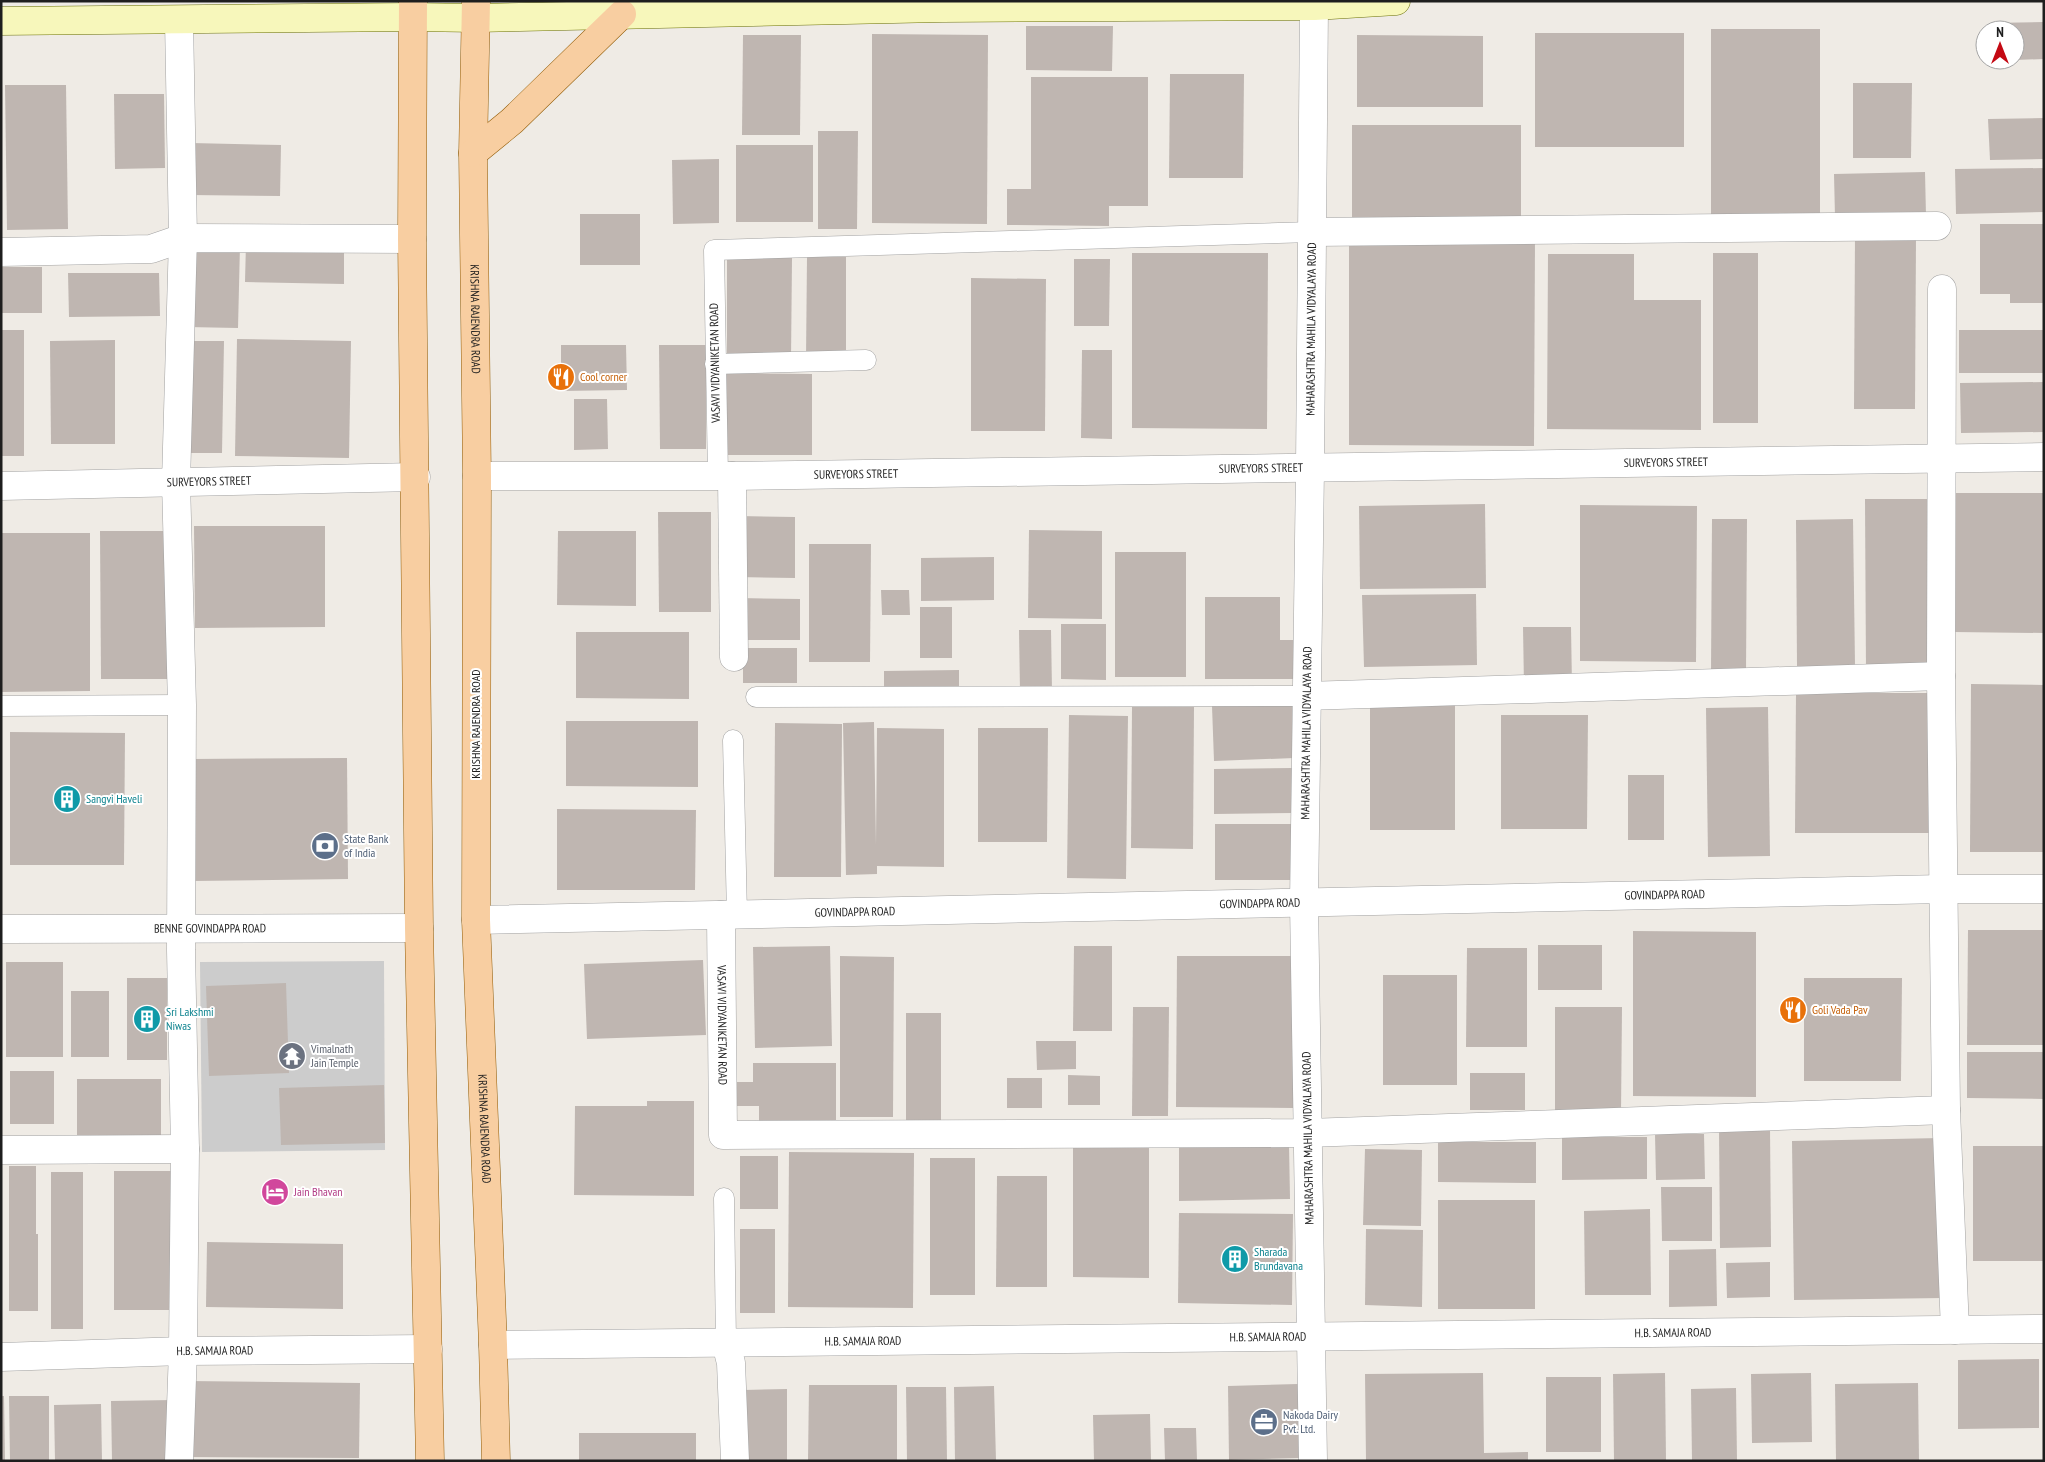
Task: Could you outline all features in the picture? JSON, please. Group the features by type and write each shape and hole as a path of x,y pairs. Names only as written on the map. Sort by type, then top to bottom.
{"main road":[{"path":"1,21 179,20 413,9 622,14 950,8 1314,6 1396,1"},
{"path":"413,9 412,239 416,477 419,928 430,1461"},
{"name":"KRISHNA RAJENDRA ROAD","path":"476,10 473,153 477,476 476,920 497,1456"},
{"path":"473,153 512,121 622,14"}],"street":[{"name":"MAHARASHTRA MAHILA VIDYALAYA ROAD","path":"1313,1461 1304,903 1314,6"},
{"path":"179,20 183,238 176,482 182,705 181,928 185,1149 183,1351 179,1461"},
{"path":"1312,232 1936,226"},
{"path":"1,252 151,249 183,238 412,239"},
{"path":"1942,289 1940,676 1946,1110 1955,1330"},
{"name":"SURVEYORS STREET","path":"477,476 725,476 2044,457"},
{"name":"VASAVI VIDYANIKETAN ROAD","path":"725,476 734,657"},
{"name":"SURVEYORS STREET","path":"1,486 416,477"},
{"path":"1306,696 1940,676"},
{"name":"GOVINDAPPA ROAD","path":"476,920 1943,889 2044,889"},
{"name":"VASAVI VIDYANIKETAN ROAD","path":"729,915 723,1136 1308,1133"},
{"name":"BENNE GOVINDAPPA ROAD","path":"1,929 419,928"},
{"path":"1308,1133 1946,1110"},
{"path":"1,1150 185,1149"},
{"name":"H.B. SAMAJA ROAD","path":"493,1345 2044,1329"},
{"path":"726,1343 731,1363 735,1461"},
{"name":"H.B. SAMAJA ROAD","path":"1,1357 183,1351 428,1349"}],"lane":[{"name":"VASAVI VIDYANIKETAN ROAD","path":"725,476 715,364 714,250 1312,232"},
{"path":"715,364 866,360"},
{"path":"756,697 1306,696"},
{"path":"1,706 182,705"},
{"name":"VASAVI VIDYANIKETAN ROAD","path":"729,915 733,740"},
{"path":"724,1198 726,1343"}],"shaded area":[{"name":"Vimalnath Jain Temple","path":"384,961 385,1150 202,1152 200,962"}],"building":[{"path":"2025,22 2044,22 2044,59 2025,60"},
{"path":"1026,26 1113,26 1112,71 1026,70"},
{"path":"1711,29 1820,29 1820,214 1711,214"},
{"path":"1535,33 1684,33 1684,147 1535,147"},
{"path":"872,34 988,35 987,224 872,223"},
{"path":"743,35 801,35 800,135 742,135"},
{"path":"1357,35 1483,36 1483,107 1357,107"},
{"path":"1170,74 1244,74 1243,178 1169,178"},
{"path":"1031,77 1148,77 1148,206 1109,206 1109,226 1007,225 1007,189 1031,189"},
{"path":"1853,83 1912,83 1911,158 1853,158"},
{"path":"5,85 66,85 68,229 7,230"},
{"path":"114,94 164,94 165,168 115,169"},
{"path":"2044,118 2044,159 1990,160 1988,119"},
{"path":"1352,125 1521,125 1521,223 1352,222"},
{"path":"818,131 858,131 857,229 818,229"},
{"path":"191,143 281,145 280,196 190,195"},
{"path":"736,145 813,145 813,222 736,222"},
{"path":"719,159 719,223 673,224 672,160"},
{"path":"2044,168 2044,212 1956,214 1955,169"},
{"path":"1925,172 1926,216 1835,217 1834,174"},
{"path":"580,214 640,214 640,265 580,265"},
{"path":"1980,224 2044,224 2044,303 2010,303 2010,294 1980,294"},
{"path":"1349,237 1535,238 1534,446 1349,445"},
{"path":"1855,237 1916,237 1915,409 1854,409"},
{"path":"246,243 344,245 344,284 245,282"},
{"path":"188,244 240,245 238,328 187,327"},
{"path":"1132,253 1268,253 1267,429 1132,428"},
{"path":"1713,253 1758,253 1758,423 1713,423"},
{"path":"1548,254 1634,254 1634,300 1701,300 1701,430 1547,429"},
{"path":"727,257 792,258 791,359 727,359"},
{"path":"807,257 846,257 846,359 806,359"},
{"path":"1074,259 1110,259 1109,326 1074,326"},
{"path":"1,267 42,267 42,313 1,313"},
{"path":"68,273 159,273 160,316 69,317"},
{"path":"971,278 1046,279 1045,431 971,431"},
{"path":"1,330 24,330 24,456 1,456"},
{"path":"1959,330 2044,330 2044,373 1959,373"},
{"path":"237,339 351,341 349,458 235,456"},
{"path":"115,340 115,444 51,444 50,341"},
{"path":"184,341 224,341 222,453 183,453"},
{"path":"561,345 626,345 627,390 561,391"},
{"path":"659,345 706,345 706,449 660,449"},
{"path":"1082,350 1112,350 1112,439 1081,438"},
{"path":"723,373 812,374 812,455 723,455"},
{"path":"2044,382 2044,432 1961,433 1960,383"},
{"path":"574,399 607,399 608,449 574,450"},
{"path":"1955,493 2044,493 2044,633 1954,632"},
{"path":"1865,499 1935,499 1937,669 1866,671"},
{"path":"1485,504 1486,588 1360,589 1359,506"},
{"path":"1580,505 1697,506 1696,662 1580,661"},
{"path":"658,512 711,512 711,612 659,612"},
{"path":"738,516 795,517 795,578 737,577"},
{"path":"1712,519 1747,519 1746,672 1711,672"},
{"path":"1853,519 1855,666 1797,666 1796,520"},
{"path":"194,526 325,526 325,627 195,628"},
{"path":"1029,530 1102,531 1102,619 1028,618"},
{"path":"100,531 168,531 168,679 101,679"},
{"path":"558,531 636,531 636,606 557,605"},
{"path":"1,533 90,533 90,691 1,692"},
{"path":"809,544 871,544 870,662 809,662"},
{"path":"1115,552 1186,552 1186,677 1115,677"},
{"path":"994,557 994,600 921,601 921,558"},
{"path":"881,590 909,590 910,615 882,615"},
{"path":"1476,594 1477,665 1364,667 1362,595"},
{"path":"1205,597 1280,597 1280,640 1295,640 1295,679 1205,679"},
{"path":"739,598 800,599 800,640 739,640"},
{"path":"920,607 952,607 952,658 920,658"},
{"path":"1061,624 1106,624 1106,680 1061,679"},
{"path":"1523,627 1571,627 1572,686 1524,686"},
{"path":"1019,630 1051,630 1052,691 1020,691"},
{"path":"576,632 689,632 689,699 576,698"},
{"path":"743,648 797,648 797,683 743,683"},
{"path":"959,670 959,689 884,689 884,671"},
{"path":"1971,684 2044,685 2044,852 1970,852"},
{"path":"1796,693 1932,693 1931,833 1795,833"},
{"path":"1370,702 1455,703 1455,830 1370,830"},
{"path":"1292,703 1294,758 1214,761 1212,706"},
{"path":"1132,707 1194,707 1193,849 1131,848"},
{"path":"1768,707 1770,856 1708,857 1706,708"},
{"path":"1069,715 1128,716 1126,879 1067,878"},
{"path":"1501,715 1588,715 1587,829 1501,829"},
{"path":"566,721 698,721 698,787 566,786"},
{"path":"874,722 876,845 877,728 944,729 944,867 877,866 877,874 846,875 843,723"},
{"path":"775,723 842,724 841,877 774,877"},
{"path":"978,728 1048,728 1047,842 978,842"},
{"name":"Sangvi Haveli","path":"10,732 125,733 124,865 10,865"},
{"path":"347,758 348,879 193,881 192,759"},
{"path":"1292,768 1292,813 1214,814 1214,769"},
{"path":"1628,775 1664,775 1664,840 1628,840"},
{"path":"557,809 696,810 695,890 557,890"},
{"path":"1215,824 1292,824 1292,880 1215,880"},
{"path":"1968,930 2044,930 2044,1045 1967,1045"},
{"path":"1633,931 1756,932 1756,1097 1633,1096"},
{"path":"1538,945 1602,945 1602,990 1538,990"},
{"path":"830,946 832,1046 755,1048 753,947"},
{"path":"1074,946 1112,946 1112,1031 1073,1031"},
{"path":"1467,948 1527,948 1527,1047 1466,1047"},
{"path":"840,956 894,957 893,1117 840,1117"},
{"path":"1177,956 1293,956 1293,1108 1176,1107"},
{"path":"703,960 706,1035 587,1039 584,964"},
{"path":"6,962 63,962 63,1057 6,1057"},
{"path":"1383,975 1457,975 1457,1085 1383,1085"},
{"name":"Sri Lakshmi Niwas","path":"127,978 167,978 167,1060 127,1060"},
{"path":"1804,978 1902,978 1901,1081 1804,1081"},
{"path":"286,983 289,1073 209,1076 206,986"},
{"path":"71,991 109,991 109,1057 71,1057"},
{"path":"1133,1007 1169,1007 1168,1116 1132,1116"},
{"path":"1555,1007 1622,1007 1621,1114 1555,1114"},
{"path":"906,1013 941,1013 941,1126 906,1126"},
{"path":"1036,1041 1076,1041 1076,1069 1037,1070"},
{"path":"1967,1052 2044,1052 2044,1099 1967,1098"},
{"path":"753,1063 836,1063 836,1124 759,1124 759,1106 732,1106 732,1082 753,1082"},
{"path":"10,1071 54,1071 54,1124 10,1124"},
{"path":"1470,1073 1525,1073 1525,1110 1470,1110"},
{"path":"1068,1075 1100,1076 1100,1105 1068,1105"},
{"path":"1007,1078 1042,1078 1042,1108 1007,1108"},
{"path":"77,1079 161,1079 161,1135 77,1135"},
{"path":"384,1085 385,1143 281,1145 279,1088"},
{"path":"647,1101 694,1101 694,1196 574,1195 575,1106 647,1106"},
{"path":"1719,1128 1770,1128 1771,1247 1720,1248"},
{"path":"1655,1134 1704,1134 1705,1179 1656,1180"},
{"path":"1562,1137 1647,1137 1647,1179 1562,1180"},
{"path":"1941,1138 1943,1298 1794,1300 1792,1141"},
{"path":"1438,1142 1536,1142 1536,1183 1438,1182"},
{"path":"1289,1144 1290,1199 1179,1201 1179,1145"},
{"path":"1073,1145 1149,1145 1149,1278 1073,1277"},
{"path":"1973,1146 2044,1146 2044,1261 1973,1261"},
{"path":"1365,1149 1422,1150 1421,1226 1363,1225"},
{"path":"789,1152 914,1153 913,1308 788,1307"},
{"path":"740,1156 778,1156 778,1209 740,1209"},
{"path":"930,1158 975,1158 975,1295 930,1295"},
{"path":"9,1166 36,1166 38,1311 9,1311"},
{"path":"114,1171 172,1171 172,1310 114,1310"},
{"path":"51,1172 83,1172 83,1329 51,1329"},
{"path":"997,1176 1047,1176 1047,1287 996,1287"},
{"path":"1661,1187 1712,1187 1712,1241 1662,1241"},
{"path":"1438,1200 1535,1200 1535,1309 1438,1309"},
{"path":"1650,1209 1651,1295 1585,1295 1584,1211"},
{"name":"Sharada Brundavana","path":"1179,1213 1293,1214 1292,1305 1178,1303"},
{"path":"740,1229 775,1229 775,1313 740,1313"},
{"path":"1366,1229 1423,1230 1422,1307 1365,1305"},
{"path":"207,1242 343,1244 343,1309 206,1307"},
{"path":"1716,1249 1717,1306 1669,1307 1669,1250"},
{"path":"1770,1262 1770,1297 1727,1298 1726,1263"},
{"path":"2039,1359 2039,1428 1958,1429 1958,1360"},
{"path":"1483,1373 1484,1453 1528,1452 1528,1461 1366,1461 1365,1374"},
{"path":"1665,1373 1666,1461 1614,1461 1613,1374"},
{"path":"1811,1373 1812,1442 1752,1443 1751,1374"},
{"path":"1546,1377 1601,1377 1601,1452 1546,1452"},
{"path":"187,1381 360,1383 359,1458 186,1457"},
{"path":"1918,1383 1919,1461 1836,1461 1835,1384"},
{"name":"Nakoda Dairy Pvt. Ltd.","path":"1298,1384 1299,1458 1229,1460 1228,1386"},
{"path":"809,1385 897,1385 897,1461 808,1461"},
{"path":"994,1386 996,1461 955,1461 954,1387"},
{"path":"906,1387 946,1387 947,1461 907,1461"},
{"path":"1736,1388 1737,1461 1692,1461 1691,1389"},
{"path":"787,1389 787,1461 745,1461 744,1390"},
{"path":"1,1396 4,1396 5,1461 1,1461"},
{"path":"9,1396 49,1396 49,1461 10,1461"},
{"path":"173,1400 174,1461 112,1461 111,1401"},
{"path":"101,1404 102,1461 55,1461 54,1405"},
{"path":"1150,1414 1151,1461 1094,1461 1093,1415"},
{"path":"1164,1428 1196,1428 1197,1461 1165,1461"},
{"path":"579,1433 696,1433 696,1461 579,1461"}],"place":[{"name":"Cool corner","path":"561,377"},
{"name":"Sangvi Haveli","path":"67,799"},
{"name":"State Bank of India","path":"325,846"},
{"name":"Goli Vada Pav","path":"1793,1010"},
{"name":"Sri Lakshmi Niwas","path":"147,1019"},
{"name":"Vimalnath Jain Temple","path":"292,1056"},
{"name":"Jain Bhavan","path":"275,1192"},
{"name":"Sharada Brundavana","path":"1235,1259"},
{"name":"Nakoda Dairy Pvt. Ltd.","path":"1264,1422"}]}
